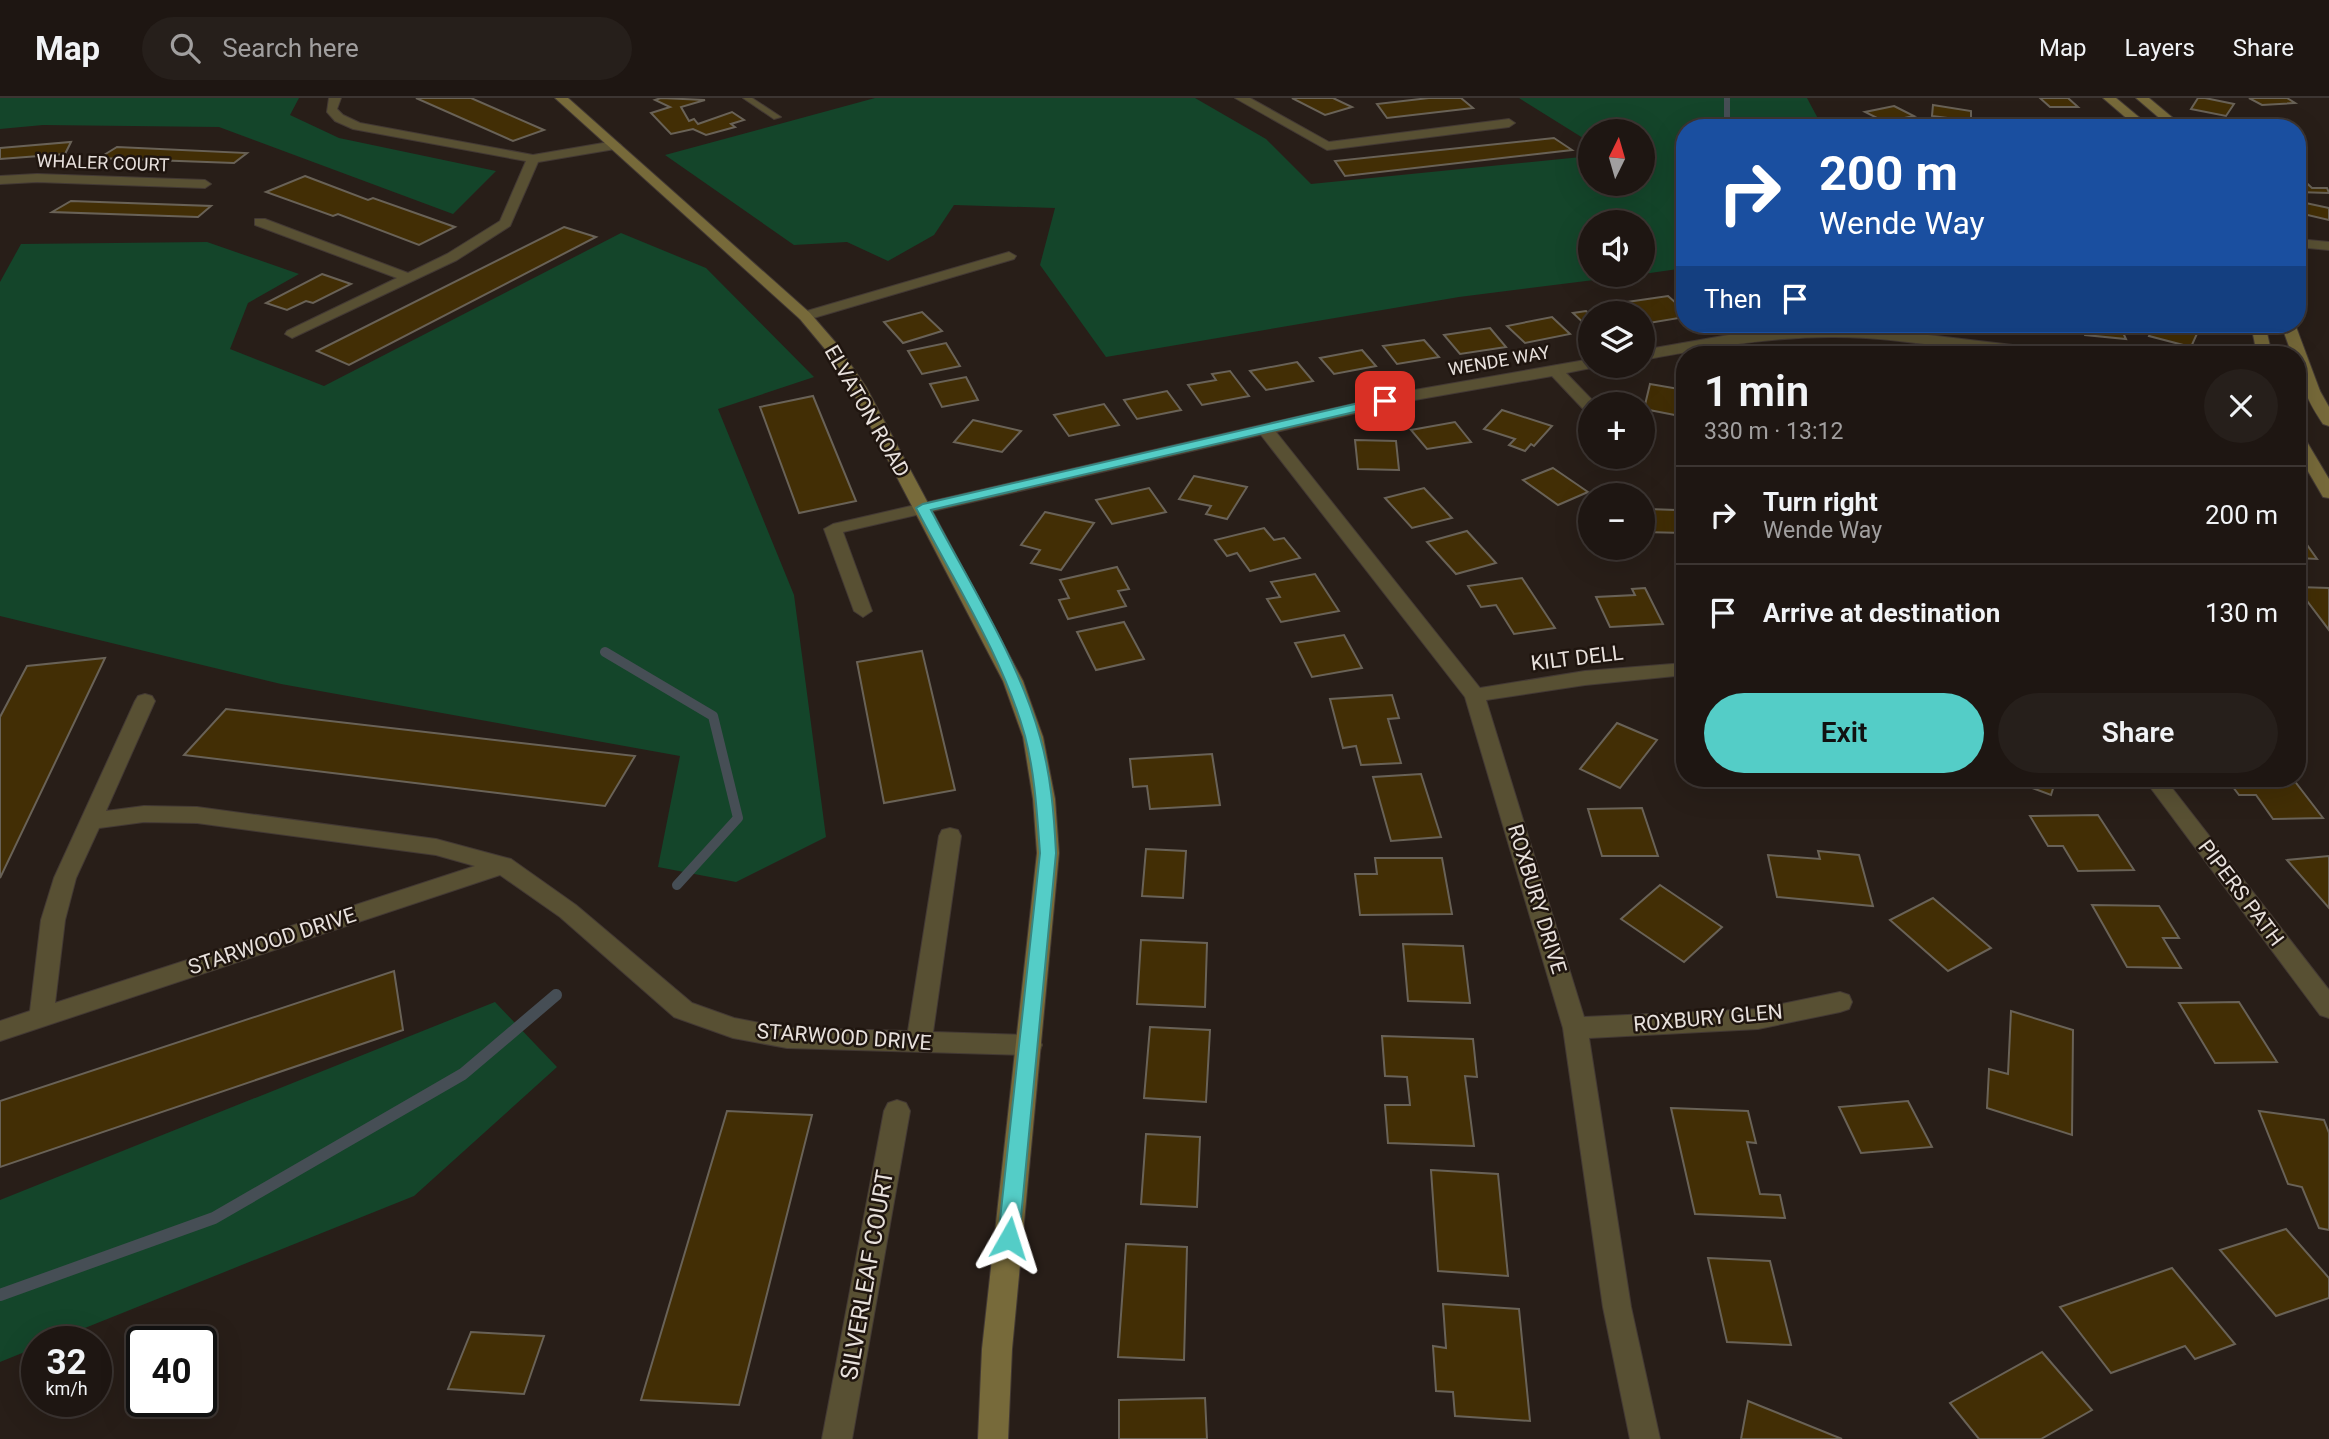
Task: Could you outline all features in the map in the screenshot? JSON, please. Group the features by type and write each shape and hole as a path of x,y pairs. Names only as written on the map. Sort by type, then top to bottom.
{"street":[{"path":"334,98 331,110 339,118 357,126 533,159 608,139"},
{"name":"ELVATON ROAD","path":"561,98 805,316 831,346 858,387 1013,681 1033,737 1044,799 1048,853 997,1349 993,1439"},
{"path":"1241,98 1327,146 1509,123"},
{"path":"2109,98 2135,119"},
{"path":"2142,98 2168,119"},
{"path":"292,334 410,278 479,241 505,223 533,159"},
{"name":"WHALER COURT","path":"0,180 37,178 205,184"},
{"path":"260,222 410,278"},
{"path":"2306,244 2329,246"},
{"path":"805,316 1009,256"},
{"path":"1691,346 1739,337 1784,333"},
{"path":"1869,333 1942,346"},
{"path":"1655,353 1676,349"},
{"name":"WENDE WAY","path":"863,611 834,529 1409,396 1578,367"},
{"path":"1556,371 1578,394"},
{"path":"2306,391 2329,421"},
{"name":"ROXBURY DRIVE","path":"1265,429 1475,695 1575,1028 1617,1307 1645,1439"},
{"path":"2306,454 2329,493"},
{"name":"KILT DELL","path":"1475,695 1585,678 1676,670"},
{"path":"41,1017 53,920 65,878 145,701"},
{"name":"PIPERS PATH","path":"2160,787 2329,1008"},
{"name":"STARWOOD DRIVE","path":"91,821 144,814 197,815 436,847 503,866 568,911 683,1010 733,1028 787,1038 1030,1045"},
{"path":"919,1042 950,836"},
{"name":"STARWOOD DRIVE","path":"0,1031 503,866"},
{"name":"ROXBURY GLEN","path":"1575,1028 1758,1019 1840,1002"},
{"name":"SILVERLEAF COURT","path":"837,1439 897,1111"}],"lane":[{"path":"747,98 777,117"}],"green space":[{"path":"0,98 299,98 290,115 339,138 496,171 453,214 219,127 43,125 0,129"},
{"path":"875,98 1195,98 1266,139 1311,184 1578,157 1578,196 1656,196 1656,119 1578,119 1578,135 1519,98 1807,98 1818,119 1676,119 1676,269 1655,272 1655,210 1578,210 1578,282 1459,297 1106,357 1040,265 1055,208 954,205 934,235 888,261 847,242 794,245 665,155"},
{"path":"621,233 706,268 814,377 718,409 794,595 826,837 736,882 658,867 680,756 281,684 0,616 0,282 21,244 207,242 299,274 248,303 230,349 324,386"},
{"path":"495,1002 557,1067 414,1196 90,1326 21,1326 21,1353 0,1362 0,1200"}],"building":[{"path":"416,98 471,98 544,130 513,141"},
{"path":"1292,98 1333,98 1352,107 1325,115"},
{"path":"1429,98 1461,98 1473,108 1387,118 1377,104"},
{"path":"2040,98 2068,98 2078,107 2050,107"},
{"path":"2198,98 2234,104 2226,116 2191,109"},
{"path":"2249,98 2287,98 2295,103 2262,105"},
{"path":"655,100 705,100 681,107 689,121 694,119 698,124 732,112 744,120 731,124 735,127 706,135 693,129 671,134 651,113 670,107"},
{"path":"1933,105 1971,111 1971,119 1932,116"},
{"path":"1894,106 1914,116 1879,119 1865,112"},
{"path":"1554,138 1572,150 1345,176 1335,161"},
{"path":"71,142 65,154 0,159 0,148"},
{"path":"117,147 247,153 234,163 99,158"},
{"path":"305,176 368,200 373,198 455,227 419,245 338,214 333,216 266,192"},
{"path":"2306,182 2312,188 2327,188 2329,193 2306,192"},
{"path":"71,201 211,206 198,217 52,212"},
{"path":"2306,203 2329,208 2329,220 2306,215"},
{"path":"564,227 596,237 349,365 317,351"},
{"path":"322,274 351,284 313,303 306,301 287,310 266,303"},
{"path":"1668,296 1676,303 1676,318 1655,322 1655,301 1634,301"},
{"path":"922,312 942,331 903,343 884,322"},
{"path":"1552,317 1570,334 1525,343 1507,326"},
{"path":"1490,328 1506,347 1460,354 1444,335"},
{"path":"2084,333 2123,333 2126,339"},
{"path":"2150,333 2197,333 2191,346 2149,336"},
{"path":"1424,340 1439,357 1397,364 1383,346"},
{"path":"946,343 960,366 922,374 908,351"},
{"path":"1362,350 1376,366 1334,374 1320,358"},
{"path":"1297,362 1313,381 1266,390 1250,371"},
{"path":"1230,371 1249,396 1202,405 1188,385 1216,380 1212,374"},
{"path":"966,377 978,400 942,407 930,384"},
{"path":"1650,384 1676,388 1676,415 1655,411 1655,392 1648,392"},
{"path":"1167,391 1181,410 1137,419 1124,400"},
{"path":"813,396 856,501 799,513 760,407"},
{"path":"1104,404 1119,425 1069,436 1054,415"},
{"path":"1502,410 1552,426 1534,446 1531,444 1525,451 1509,445 1515,439 1484,429"},
{"path":"973,420 1021,431 1002,452 954,442"},
{"path":"1455,422 1471,442 1427,449 1411,430"},
{"path":"1355,440 1396,441 1399,470 1358,469"},
{"path":"1553,468 1578,485 1578,496 1558,505 1523,480"},
{"path":"1194,476 1247,487 1227,519 1206,514 1211,506 1179,499"},
{"path":"1149,488 1166,512 1112,524 1096,500"},
{"path":"1424,488 1452,518 1412,528 1385,498"},
{"path":"1655,509 1676,510 1676,533 1655,532"},
{"path":"1045,512 1094,523 1061,570 1031,563 1040,550 1021,545"},
{"path":"1264,528 1274,540 1284,538 1300,558 1250,571 1237,553 1227,556 1215,540"},
{"path":"1467,531 1496,563 1456,574 1427,542"},
{"path":"2306,543 2317,559 2306,558"},
{"path":"1117,567 1129,589 1118,591 1126,606 1068,619 1059,600 1069,598 1060,580"},
{"path":"1315,574 1339,611 1281,622 1267,599 1280,597 1271,582"},
{"path":"1522,578 1555,628 1514,634 1496,605 1481,607 1468,586"},
{"path":"2306,587 2329,588 2329,630 2306,600"},
{"path":"1645,588 1663,624 1610,627 1596,597 1635,595 1632,589"},
{"path":"1124,622 1144,659 1096,670 1077,632"},
{"path":"1344,635 1362,668 1312,677 1295,643"},
{"path":"922,651 955,790 884,803 857,662"},
{"path":"105,658 0,878 0,717 27,666"},
{"path":"1392,695 1399,718 1388,719 1401,763 1361,765 1356,746 1343,748 1330,699"},
{"path":"226,709 635,756 605,806 184,755"},
{"path":"1617,723 1657,740 1620,788 1580,769"},
{"path":"1212,754 1220,805 1150,809 1147,786 1133,787 1130,759"},
{"path":"1421,774 1441,837 1391,841 1373,777"},
{"path":"2030,787 2054,787 2051,795"},
{"path":"2233,787 2299,787 2323,818 2273,819 2256,795 2239,795"},
{"path":"1642,808 1658,856 1602,856 1588,809"},
{"path":"2098,815 2134,870 2078,871 2063,846 2048,846 2030,816"},
{"path":"1146,849 1186,851 1183,898 1142,896"},
{"path":"1818,851 1859,855 1873,906 1777,897 1768,855 1820,859"},
{"path":"2329,856 2329,908 2287,860"},
{"path":"1375,858 1442,858 1452,914 1360,915 1355,874 1377,874"},
{"path":"1660,885 1722,927 1684,962 1621,919"},
{"path":"1933,898 1991,948 1948,971 1890,920"},
{"path":"2092,905 2159,906 2179,938 2163,938 2181,968 2127,967"},
{"path":"1141,940 1207,943 1205,1007 1137,1004"},
{"path":"1403,944 1463,946 1470,1003 1408,1001"},
{"path":"394,971 403,1030 0,1167 0,1101"},
{"path":"2239,1002 2277,1062 2215,1063 2179,1003"},
{"path":"2011,1011 2073,1030 2072,1135 1987,1108 1989,1069 2008,1074"},
{"path":"1150,1027 1210,1030 1206,1102 1144,1098"},
{"path":"1382,1036 1473,1039 1477,1077 1465,1076 1474,1146 1388,1143 1385,1105 1410,1105 1407,1077 1385,1076"},
{"path":"1908,1101 1932,1147 1861,1153 1839,1107"},
{"path":"1671,1108 1748,1111 1756,1143 1747,1142 1760,1194 1780,1195 1785,1218 1695,1214"},
{"path":"727,1111 812,1115 739,1405 641,1400"},
{"path":"2259,1111 2324,1120 2329,1133 2329,1230 2319,1228 2302,1187 2288,1184"},
{"path":"1146,1134 1200,1137 1197,1207 1141,1204"},
{"path":"1431,1170 1498,1174 1508,1276 1438,1271"},
{"path":"2286,1229 2329,1278 2329,1298 2276,1316 2220,1250"},
{"path":"1126,1244 1187,1247 1184,1360 1118,1357"},
{"path":"1708,1258 1770,1261 1791,1345 1727,1342"},
{"path":"2172,1268 2235,1344 2195,1359 2185,1346 2111,1373 2060,1307"},
{"path":"1443,1304 1519,1309 1530,1421 1455,1416 1453,1392 1436,1391 1433,1346 1446,1348"},
{"path":"471,1332 544,1336 524,1394 448,1389"},
{"path":"2042,1352 2092,1410 2041,1439 1979,1439 1950,1403"},
{"path":"1205,1398 1207,1439 1119,1439 1119,1400"},
{"path":"1748,1401 1842,1439 1741,1439"}],"waterway":[{"path":"1727,98 1727,119"},
{"path":"605,652 713,716 738,818 677,885"},
{"path":"0,1295 214,1218 463,1074 556,995"}],"route":[{"path":"1009,1238 1048,853 1044,799 1033,737 1013,681 923,508 1385,401"}]}
